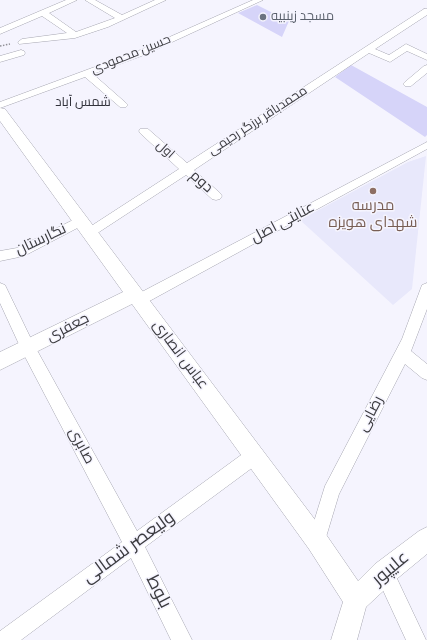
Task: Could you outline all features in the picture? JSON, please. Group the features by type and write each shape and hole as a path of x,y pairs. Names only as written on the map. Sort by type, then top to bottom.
{"street":[{"path":"0,31 73,0"},
{"path":"90,0 122,18"},
{"path":"22,42 75,34 105,25 159,0"},
{"name":"حسین محمودی","path":"0,105 141,53 259,0"},
{"name":"محمدباقر برزگر رحیمی","path":"85,227 186,169 427,11"},
{"path":"42,12 75,34"},
{"path":"368,49 390,59 406,47 427,57"},
{"path":"0,59 21,53"},
{"path":"408,84 427,68"},
{"path":"86,73 122,105"},
{"name":"عباس انصاری","path":"0,112 317,541 356,600"},
{"name":"اول","path":"144,131 186,169"},
{"name":"عنایتی اصل","path":"137,298 427,145"},
{"name":"دوم","path":"186,169 216,196"},
{"name":"نگارستان","path":"0,256 20,252 85,227"},
{"name":"صابری","path":"0,289 28,348 134,545"},
{"name":"رضایی","path":"317,541 331,492 410,341 427,289"},
{"name":"جعفری","path":"0,361 137,298"},
{"path":"403,353 427,373"},
{"name":"ولیعصر شمالی","path":"3,640 254,456"},
{"name":"بلوط","path":"134,545 182,640"},
{"name":"علیپور","path":"356,600 384,573 424,547"},
{"path":"384,573 416,640"},
{"path":"344,640 356,600"},
{"path":"0,635 3,640"}],"shaded area":[{"path":"426,156 412,289 393,305 300,220 408,162"}],"building":[{"name":"مسجد زینبیه","path":"257,5 289,21 282,37 238,13"},
{"path":"351,65 427,107 427,135 425,137 335,77"}],"place":[{"name":"مسجد زینبیه","path":"263,17"},
{"name":"مدرسه شهدای هویزه","path":"373,191"}],"district":[{"name":"شمس آباد","path":"83,103"}]}
